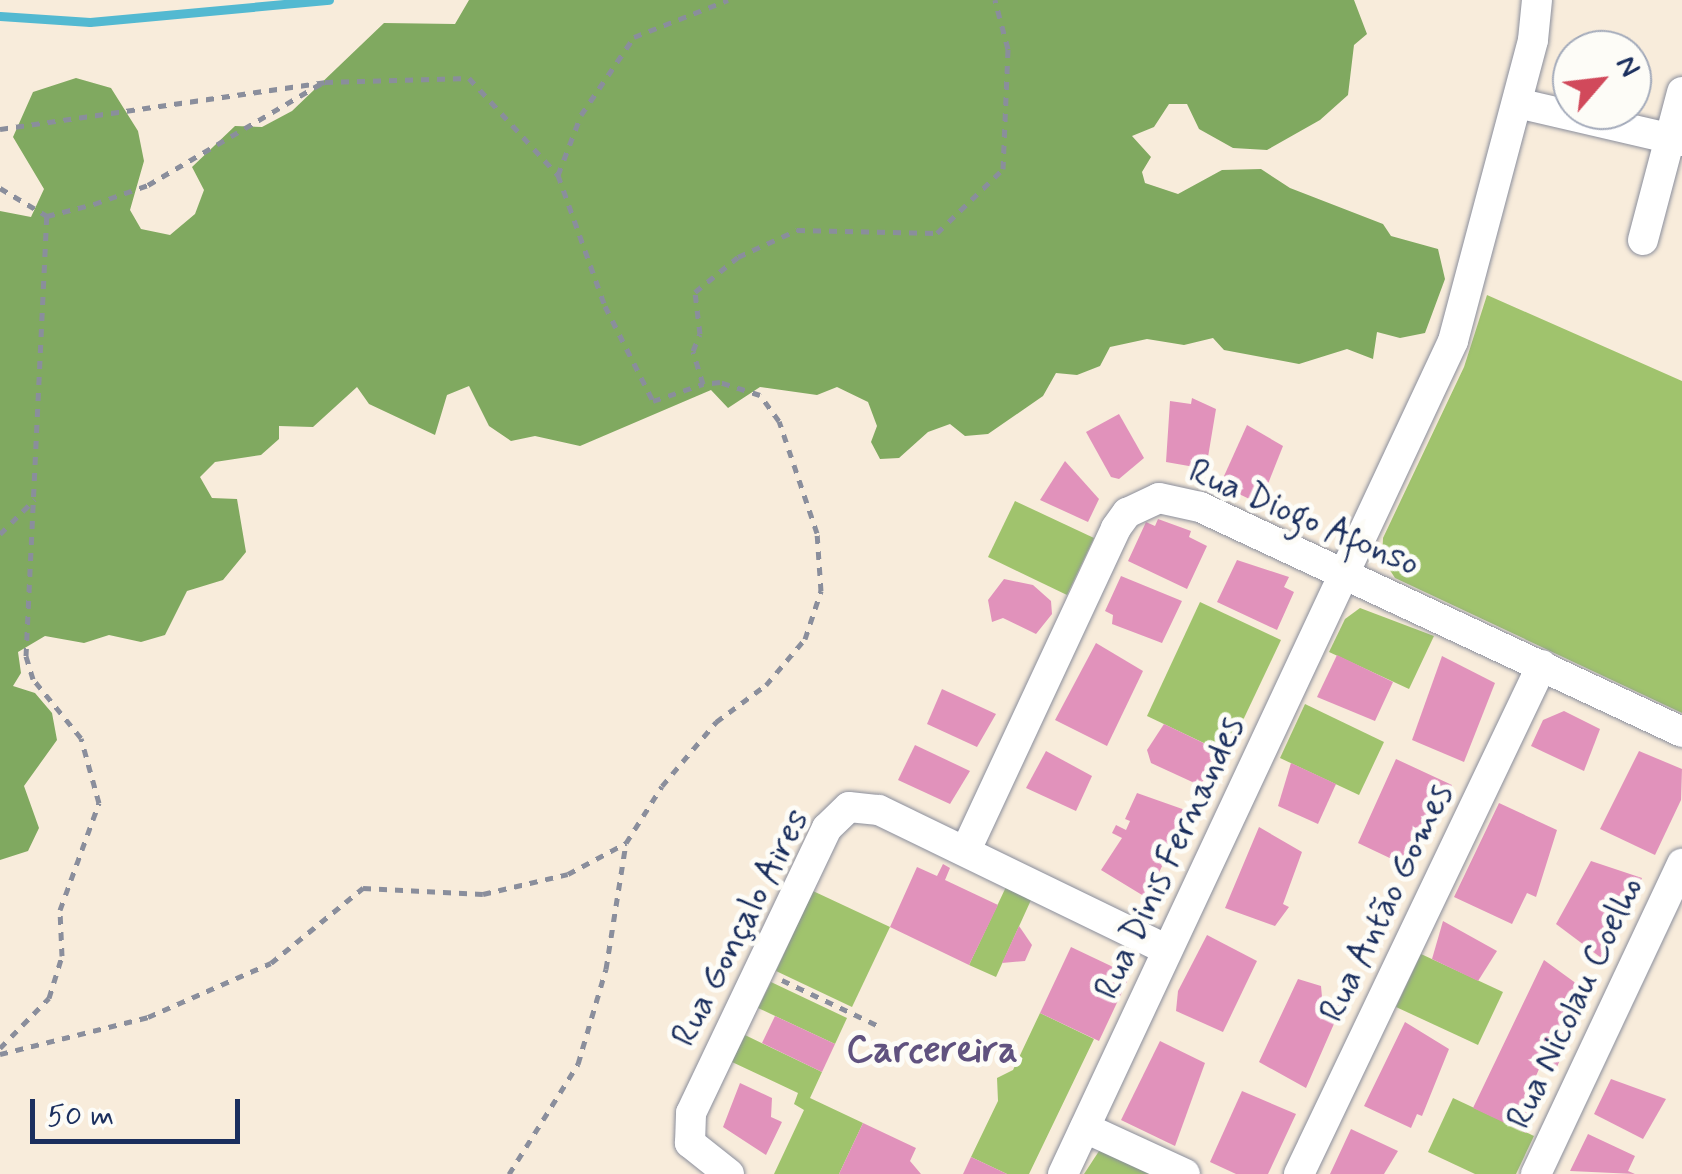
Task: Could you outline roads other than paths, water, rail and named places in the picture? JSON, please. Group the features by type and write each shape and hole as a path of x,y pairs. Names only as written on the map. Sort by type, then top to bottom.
{"street":[{"name":"Rua Dinis Fernandes","path":"1063,1174 1346,575 1461,318 1517,102 1537,0"},
{"path":"1643,240 1676,140 1682,92"},
{"path":"1517,102 1676,140"},
{"name":"Rua Diogo Afonso","path":"966,850 1127,512 1142,502 1177,499 1682,732"},
{"name":"Rua Antão Gomes","path":"1299,1174 1542,665"},
{"name":"Rua Gonçalo Aires","path":"730,1174 699,1156 688,1127 757,968 827,828 849,807 879,810 1167,950"},
{"name":"Rua Nicolau Coelho","path":"1536,1174 1682,864"},
{"path":"1085,1128 1185,1174"}],"waterway":[{"path":"0,16 90,22 329,0"}],"district":[{"name":"Carcereira","path":"932,1051"}]}
